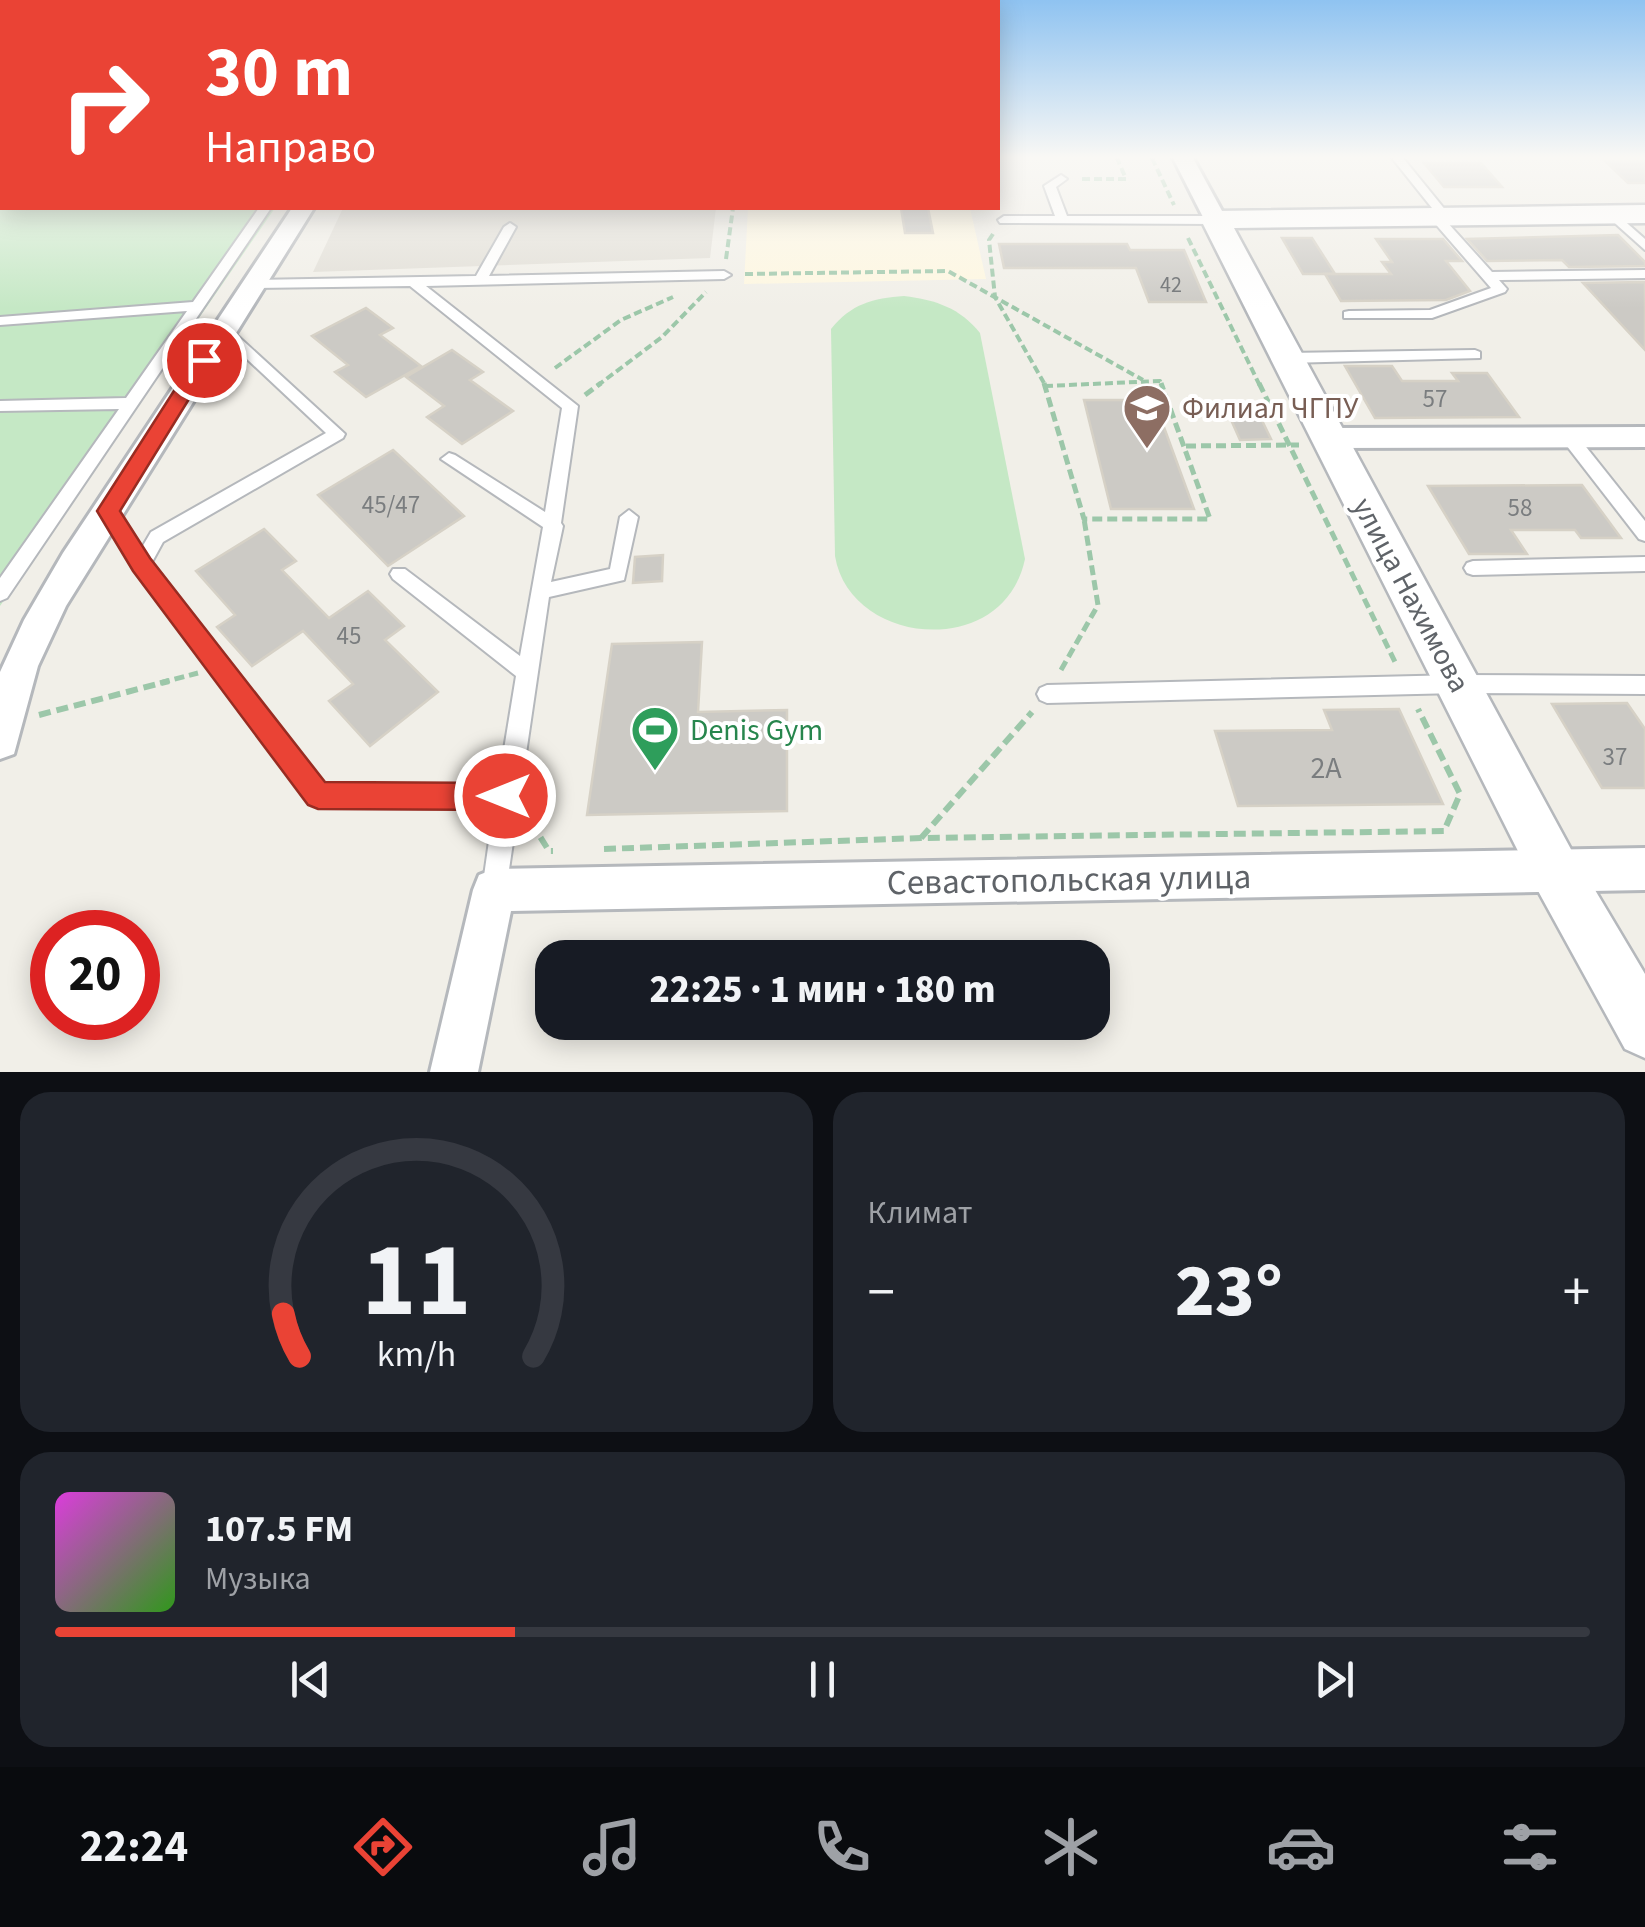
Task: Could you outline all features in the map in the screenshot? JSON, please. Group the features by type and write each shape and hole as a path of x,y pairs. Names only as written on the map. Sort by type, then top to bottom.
{"street":[{"name":"улица Нахимова","path":"1209,208 1554,871 1645,1029"},
{"path":"1,733 6,701 23,654 108,511 302,210"},
{"path":"1215,220 1645,214"},
{"path":"1331,442 1645,437"},
{"name":"Севастопольская улица","path":"494,890 1645,868"},
{"path":"454,1072 494,890"}],"lane":[{"path":"1058,208 1063,221"},
{"path":"1348,315 1432,314 1500,289 1433,208"},
{"path":"0,592 264,210"},
{"path":"1612,214 1645,246"},
{"path":"1004,220 1215,220"},
{"path":"480,280 510,227"},
{"path":"1488,276 1645,274"},
{"path":"252,284 724,275"},
{"path":"414,282 570,406 544,591 505,796 494,890"},
{"path":"0,321 195,306"},
{"path":"141,564 157,537 337,434 223,330"},
{"path":"1287,358 1475,354"},
{"path":"0,406 130,403"},
{"path":"1569,438 1645,534"},
{"path":"450,459 554,526"},
{"path":"108,511 141,564 318,796 505,796"},
{"path":"544,591 618,575 629,517"},
{"path":"1473,568 1645,564"},
{"path":"400,574 530,674"},
{"path":"1047,694 1458,684 1645,685"}],"path":[{"path":"570,406 662,337 724,275 733,210"},
{"path":"1004,220 989,240 995,297 1044,383 1084,520 1210,520 1160,380 1044,383"},
{"path":"538,380 621,320 724,275 948,271 1143,380"},
{"path":"1186,446 1331,442"},
{"path":"1,733 220,667"}],"shaded area":[{"path":"342,210 716,210 710,258 313,272"},
{"path":"748,210 970,210 986,279 744,284"}],"green space":[{"path":"0,210 274,210 0,606"},
{"path":"904,296 946,307 980,333 1025,559 1011,592 989,614 960,626 928,630 896,624 868,609 847,586 835,556 831,329 863,304"}],"building":[{"path":"901,210 928,210 933,233 905,233"},
{"path":"1618,235 1645,266 1569,267 1562,260 1487,261 1467,239"},
{"path":"1282,238 1312,238 1335,274 1303,274"},
{"path":"1376,239 1443,239 1462,261 1446,261 1470,291 1446,300 1341,301 1325,274 1391,274 1382,262 1392,262"},
{"path":"999,244 1127,244 1130,250 1184,250 1206,302 1149,302 1136,268 1004,268"},
{"path":"1645,282 1645,350 1583,283"},
{"path":"366,308 393,328 380,335 421,366 366,397 335,372 348,365 312,336"},
{"path":"452,350 483,372 470,380 513,411 462,444 427,417 444,406 406,377"},
{"path":"1345,366 1392,366 1402,381 1458,381 1452,373 1487,373 1519,417 1375,418"},
{"name":"Филиал ЧГПУ","path":"1084,400 1154,400 1194,509 1111,509"},
{"path":"1224,404 1254,404 1271,439 1240,440"},
{"path":"393,450 464,516 388,566 318,495"},
{"path":"1582,485 1621,538 1581,538 1575,530 1511,530 1527,554 1469,554 1428,486"},
{"path":"264,529 296,561 282,570 329,618 368,591 404,626 385,640 438,692 370,746 329,701 353,684 303,631 252,666 217,627 235,615 196,571"},
{"path":"663,555 662,581 633,583 635,557"},
{"path":"702,642 698,712 787,710 787,811 587,815 612,644"},
{"path":"1627,703 1645,729 1645,788 1602,788 1552,704"},
{"path":"1399,709 1443,804 1238,806 1215,731 1332,730 1324,710"}],"place":[{"name":"Филиал ЧГПУ","path":"1147,450"},
{"name":"Denis Gym","path":"655,772"}],"route":[{"path":"204,360 108,511 141,564 318,796 505,796"}]}
